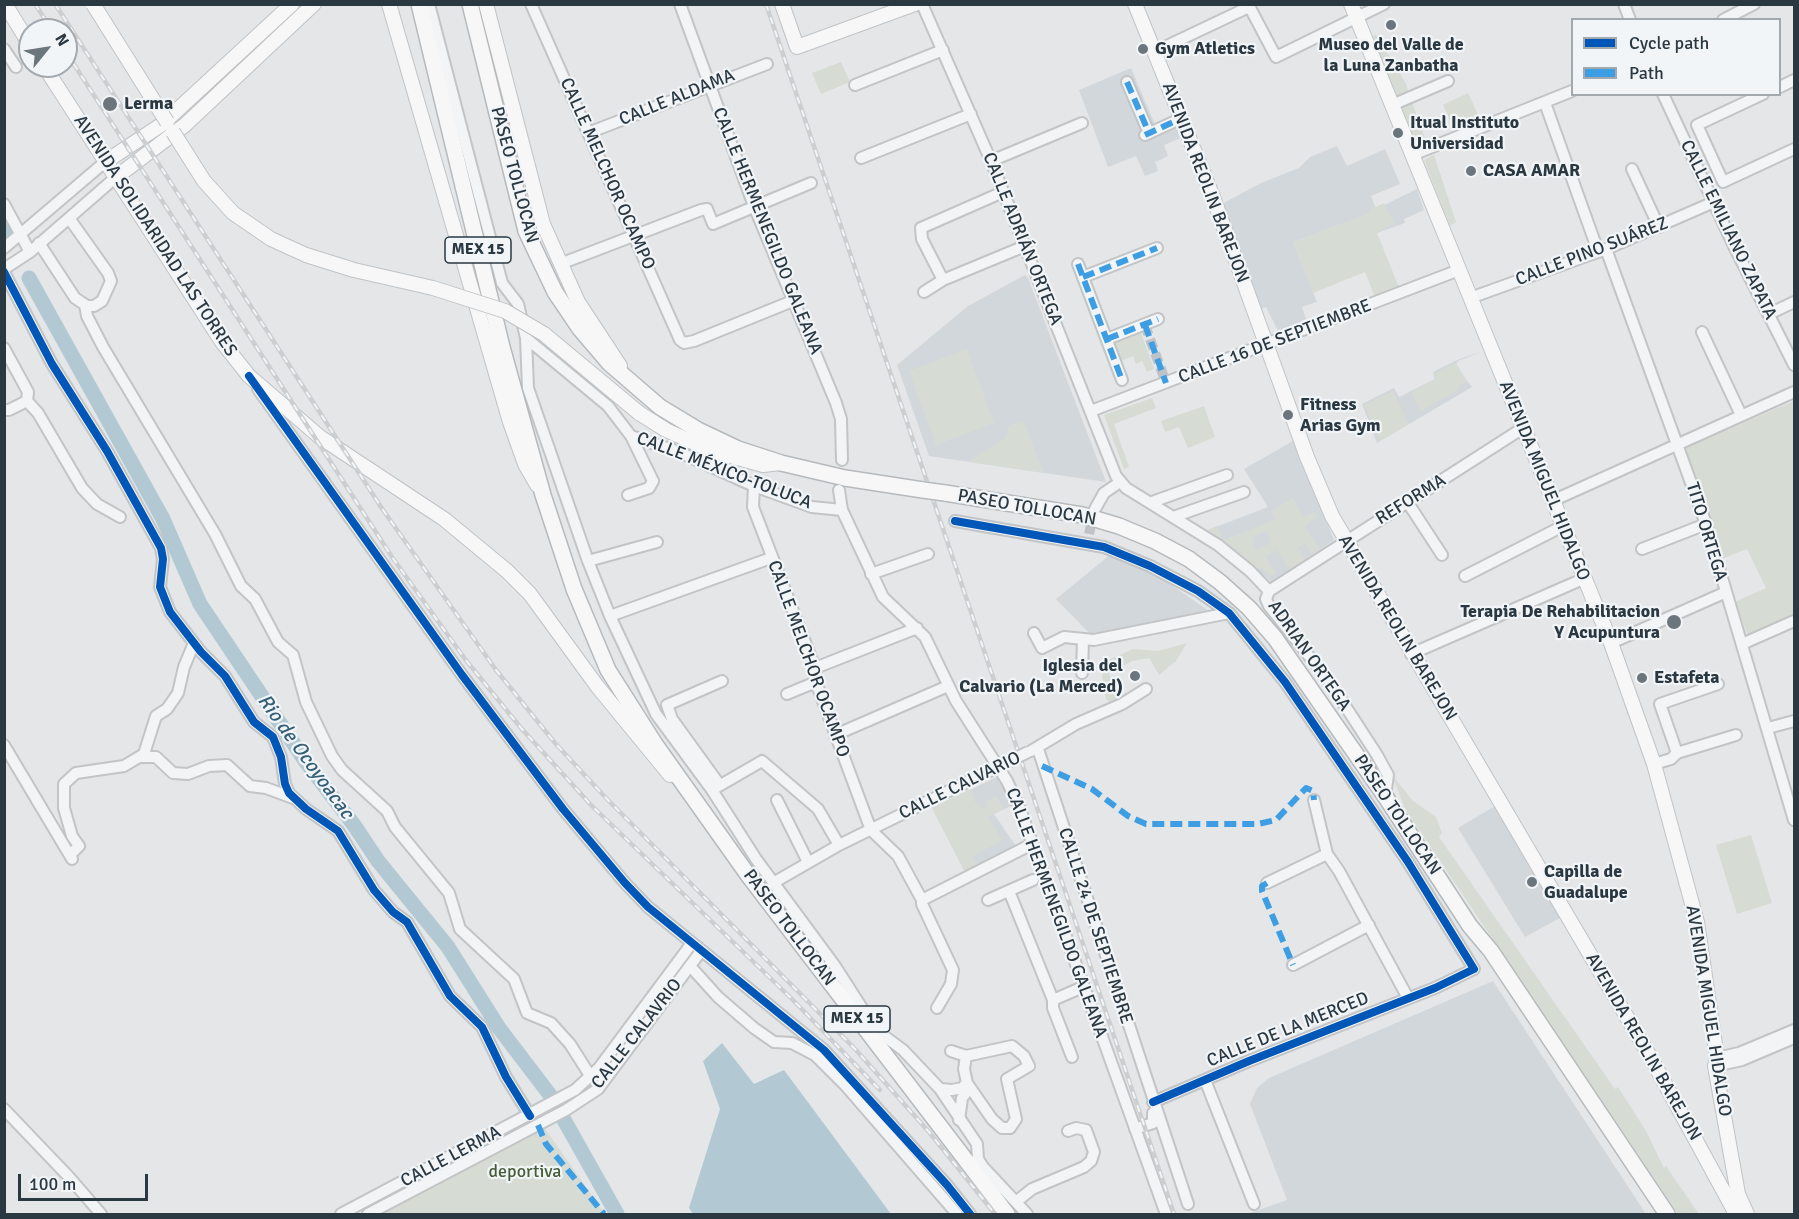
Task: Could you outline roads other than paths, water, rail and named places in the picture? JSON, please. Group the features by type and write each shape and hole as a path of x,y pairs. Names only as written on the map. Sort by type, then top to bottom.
{"highway":[{"name":"PASEO TOLLOCAN","path":"419,4 502,347 543,495 574,589 608,670 655,744 756,885 1006,1215"},
{"name":"PASEO TOLLOCAN","path":"470,4 519,210 535,252 555,292 579,329 609,363 642,393 698,430 738,449 781,463 845,478 1101,520 1155,541 1204,570 1235,594 1262,622 1385,796 1470,926 1491,951 1667,1215"}],"main road":[{"path":"4,4 18,26"},
{"path":"93,4 204,181 233,213 271,239 306,255 354,270 433,288 505,311 544,334 639,413 666,430 712,451 763,465 781,463"},
{"path":"105,162 161,125 292,4"},
{"path":"115,178 185,125 314,4"},
{"path":"390,4 426,123 490,358 525,464 543,495"},
{"path":"486,4 536,205 560,264 589,321 642,393"},
{"path":"782,4 797,47 915,4"},
{"name":"AVENIDA REOLIN BAREJON","path":"1135,4 1213,196 1307,457 1346,542 1734,1196 1736,1215"},
{"name":"AVENIDA MIGUEL HIDALGO","path":"1351,4 1583,579 1611,643 1654,764 1698,921 1734,1196 1747,1215"},
{"name":"AVENIDA SOLIDARIDAD LAS TORRES","path":"52,78 222,342 249,376 320,437 444,519 507,571 530,594 651,754 711,820"}],"street":[{"path":"429,4 502,283 518,304 526,338 528,388 588,561 610,616 656,714 715,787"},
{"name":"CALLE MELCHOR OCAMPO","path":"531,4 684,343 795,300"},
{"name":"CALLE HERMENEGILDO GALEANA","path":"680,4 708,86 754,206 836,403 841,419 842,460"},
{"name":"CALLE ADRIÁN ORTEGA","path":"922,4 991,161 1118,479"},
{"path":"1154,52 1248,6 1278,57 1384,4"},
{"path":"1728,18 1754,4"},
{"path":"4,49 16,67"},
{"path":"855,85 943,50"},
{"name":"CALLE ALDAMA","path":"588,133 767,64"},
{"path":"1392,105 1448,81"},
{"path":"1127,82 1146,134 1180,119"},
{"path":"1412,155 1571,91"},
{"name":"CALLE EMILIANO ZAPATA","path":"1664,96 1794,365"},
{"path":"1759,96 1697,125 1723,182 1794,148"},
{"name":"TITO ORTEGA","path":"1545,103 1678,444 1706,524 1724,593 1768,728 1794,820"},
{"path":"861,158 971,114"},
{"path":"991,161 1082,123"},
{"path":"1694,161 1709,153"},
{"path":"4,248 21,237 105,162"},
{"path":"1632,169 1659,227"},
{"path":"115,178 30,252 4,270 52,364 107,451 160,548 163,560 160,587 170,612 194,643 225,676 255,722 273,737 281,757 285,784 293,798"},
{"path":"560,264 633,234 701,210 707,209 713,224 811,183"},
{"path":"943,280 922,239 921,228 1003,192"},
{"name":"CALLE PINO SUÁREZ","path":"1470,298 1602,250 1714,202"},
{"path":"4,204 30,252"},
{"path":"39,243 75,298 85,305 94,306 102,300 111,281 108,273 69,218"},
{"path":"924,292 943,280 1025,246"},
{"path":"1083,277 1157,248"},
{"path":"1078,264 1122,380"},
{"name":"CALLE 16 DE SEPTIEMBRE","path":"1091,411 1459,270"},
{"path":"1769,314 1794,302"},
{"path":"85,305 87,316 107,355 128,386 215,534 241,586 255,599 278,642 293,655 306,702 332,756 342,770 387,811 395,827 449,893 460,929 514,979 527,1013 534,1018 551,1023 570,1044 591,1077"},
{"path":"1107,339 1158,319"},
{"path":"1702,332 1741,415"},
{"name":"CALLE MÉXICO-TOLUCA","path":"526,338 608,406 631,436 679,452 754,486 812,507 842,510"},
{"path":"4,348 28,392 27,401 38,413 82,488 97,504 120,517"},
{"path":"249,376 462,675 563,809 648,907 824,1050 947,1185 970,1215"},
{"path":"1552,501 1794,392"},
{"path":"4,410 9,410 27,401"},
{"name":"REFORMA","path":"1269,591 1523,428"},
{"path":"628,495 651,485 653,480 631,436"},
{"path":"1152,502 1227,475"},
{"path":"1095,509 1104,493 1118,479"},
{"name":"ADRIAN ORTEGA","path":"1118,479 1176,516 1239,561 1269,591 1266,598 1269,606 1329,681 1377,755 1388,775 1385,796"},
{"name":"CALLE MELCHOR OCAMPO","path":"754,486 753,507 815,668 816,682 871,830"},
{"name":"CALLE HERMENEGILDO GALEANA","path":"839,490 842,510 883,597 926,637 948,686 1020,809 1167,1215"},
{"path":"1176,516 1244,492"},
{"path":"1408,503 1442,555"},
{"path":"955,521 1088,539 1150,566 1198,591 1229,613"},
{"path":"1642,549 1706,524"},
{"path":"1465,576 1563,526"},
{"path":"588,561 657,542"},
{"path":"871,574 928,554"},
{"path":"610,616 771,558"},
{"path":"1411,654 1583,579"},
{"path":"1611,643 1724,593"},
{"path":"1034,633 1042,648 1064,637 1094,640 1229,613"},
{"name":"CALLE DE LA MERCED","path":"1153,1102 1435,988 1474,969 1408,862 1270,662 1229,613"},
{"path":"1742,644 1794,621"},
{"path":"815,668 917,628"},
{"path":"1082,673 1083,639"},
{"path":"141,757 148,745 156,716 167,709 178,693 194,643"},
{"path":"722,681 667,705 672,718 773,883 835,966 876,1030 903,1050 940,1089 977,1144 978,1160 1017,1201 1027,1215"},
{"path":"787,694 816,682"},
{"path":"1677,753 1660,704 1718,684"},
{"path":"835,735 948,686"},
{"name":"CALLE CALVARIO","path":"773,883 839,845 1033,751 1076,724 1122,704 1146,689"},
{"path":"1768,728 1792,725"},
{"path":"1654,764 1671,759 1677,753 1736,735"},
{"path":"4,745 71,857 79,846 72,836 64,808 64,783 76,773 124,766 141,757 156,757 173,773 188,774 209,766 227,765 250,786 274,790 293,798 338,831 374,890 393,912 407,922 450,996 482,1028 506,1077 530,1116"},
{"name":"CALLE 24 DE SEPTIEMBRE","path":"1033,751 1188,1204"},
{"path":"715,787 762,761 818,809 839,845"},
{"path":"1314,800 1327,854 1408,998"},
{"path":"777,801 808,862"},
{"path":"871,830 879,840 895,852 922,900 953,970 951,984 937,1008"},
{"path":"922,900 1032,844"},
{"path":"1267,883 1327,854"},
{"path":"988,900 1033,880"},
{"path":"1009,891 1053,1000 1053,1008 1072,1057"},
{"path":"1293,964 1369,925"},
{"name":"CALLE CALAVRIO","path":"559,1100 591,1077 692,943"},
{"name":"CALLE CALAVRIO","path":"566,1110 598,1089 701,951"},
{"path":"690,966 718,997 754,1028 774,1042 792,1043 815,1055 845,1085 957,1215"},
{"path":"1053,1000 1083,987"},
{"path":"1740,1057 1794,1030"},
{"path":"1716,1062 1740,1057 1794,1038"},
{"path":"951,1051 966,1056 1012,1046 1024,1056 1029,1066 1007,1079 1016,1119 1010,1128 1002,1128 992,1119 968,1085 964,1069 966,1056"},
{"path":"1205,1080 1254,1204"},
{"path":"940,1089 952,1090 968,1085"},
{"path":"959,1120 968,1085"},
{"name":"CALLE LERMA","path":"341,1215 559,1100"},
{"path":"1135,1129 1153,1123 1153,1102"},
{"path":"4,1109 101,1215"},
{"name":"CALLE LERMA","path":"368,1215 566,1110"},
{"path":"4,1126 15,1119"},
{"path":"1017,1201 1032,1189 1084,1167 1091,1161 1094,1152 1086,1130 1076,1128 1068,1131"},
{"path":"397,1186 403,1197"}],"water":[{"path":"722,1043 754,1084 784,1070 891,1214 693,1214 689,1208 720,1109 703,1061"}],"waterway":[{"name":"Rio de Ocoyoacac","path":"4,228 9,238"},
{"name":"Rio de Ocoyoacac","path":"29,278 163,519 200,604 306,762 378,861 448,947 499,1028 550,1095 617,1214"}],"tunnel":[{"path":"1145,325 1166,383"},
{"path":"1089,534 1094,512"}],"railway":[{"path":"35,4 44,18"},
{"path":"55,4 383,510 496,670 555,743 606,798 856,1050 929,1132 995,1214"},
{"path":"766,4 1174,1214"},
{"path":"78,71 392,557 465,659 521,728 591,805 792,999 880,1090"}],"place":[{"name":"Museo del Valle de la Luna Zanbatha","path":"1391,25"},
{"name":"Gym Atletics","path":"1143,49"},
{"name":"Lerma","path":"110,104"},
{"name":"Itual Instituto Universidad","path":"1398,133"},
{"name":"CASA AMAR","path":"1471,171"},
{"name":"Fitness Arias Gym","path":"1288,415"},
{"name":"Terapia De Rehabilitacion Y Acupuntura","path":"1674,622"},
{"name":"Iglesia del Calvario (La Merced)","path":"1135,676"},
{"name":"Estafeta","path":"1642,678"},
{"name":"Capilla de Guadalupe","path":"1532,882"}],"park label":[{"name":"deportiva","path":"525,1172"}]}
